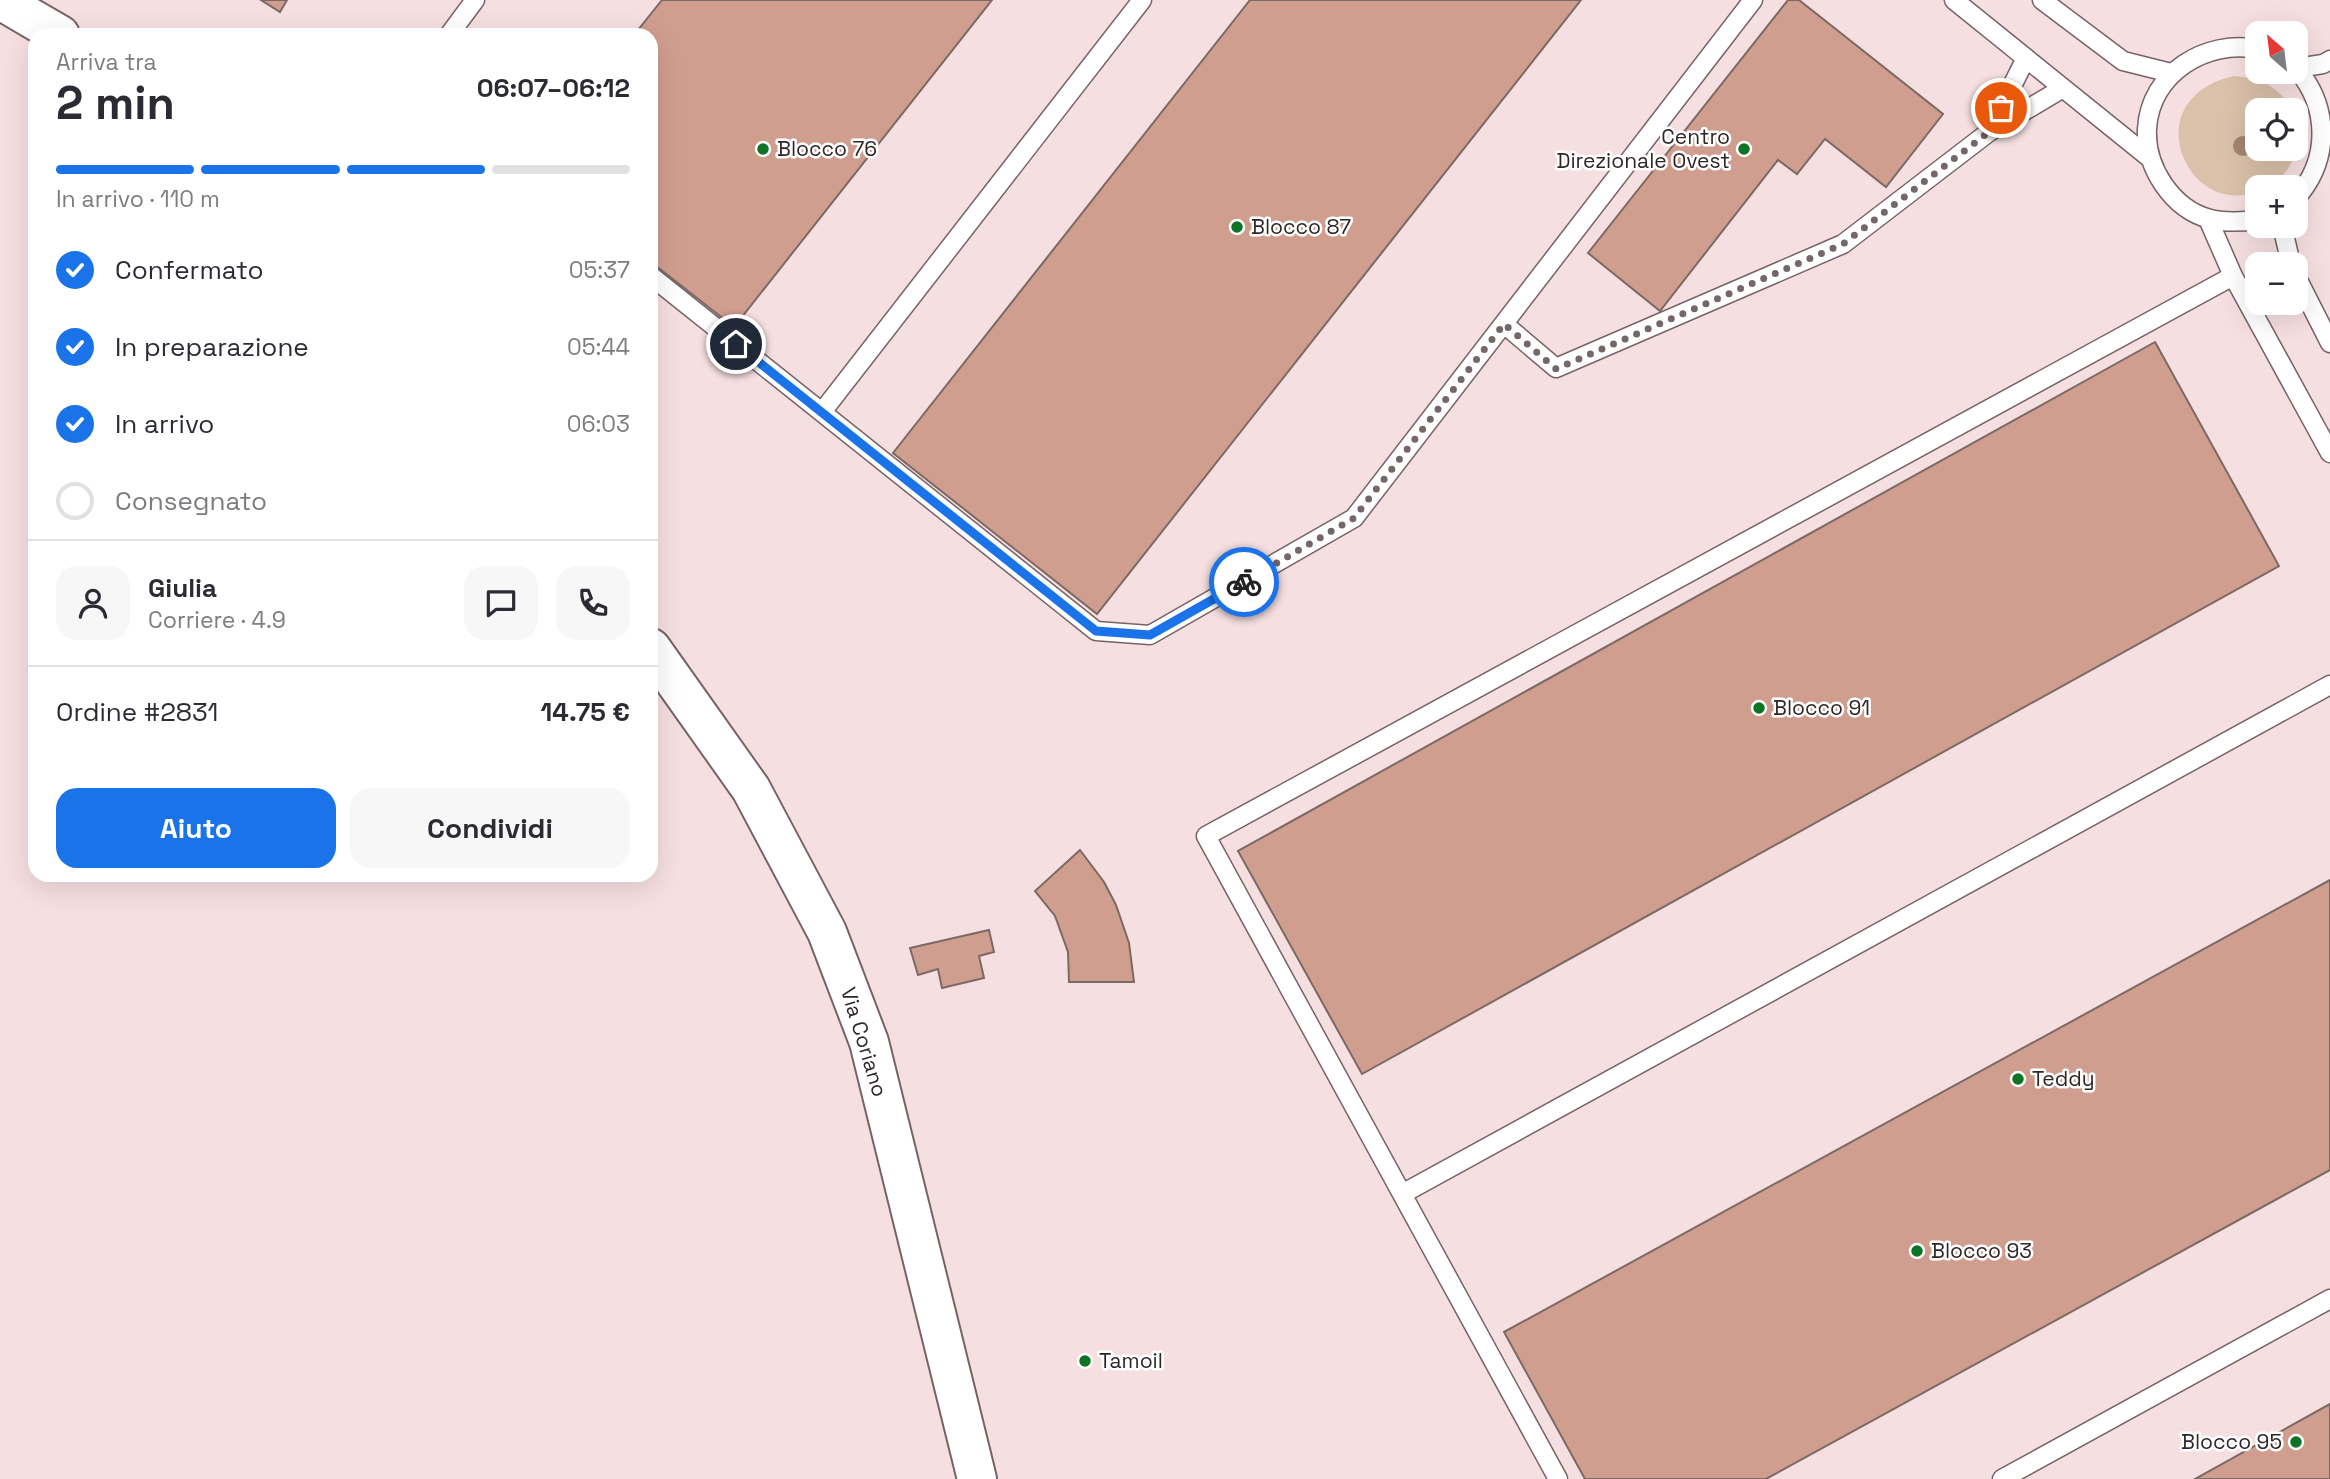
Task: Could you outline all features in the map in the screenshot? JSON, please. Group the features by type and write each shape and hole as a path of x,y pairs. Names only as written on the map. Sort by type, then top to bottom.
{"main road":[{"path":"0,0 48,28"},
{"name":"Via Coriano","path":"658,658 751,789 827,932 869,1042 977,1479"}],"lane":[{"path":"454,28 475,0"},
{"path":"822,412 1142,0"},
{"path":"658,282 1096,631 1150,635 1354,518 1754,0"},
{"path":"1954,0 2151,159"},
{"path":"2042,0 2123,61 2171,74"},
{"path":"2245,47 2225,46 2196,55 2171,74 2155,99 2147,129 2151,159 2164,186 2184,206 2208,219 2245,222"},
{"path":"1989,132 2026,58"},
{"path":"2308,66 2330,60"},
{"path":"2308,84 2320,107 2327,132 2320,162 2308,186"},
{"path":"1504,324 1556,369 1843,244 1989,132 2063,88"},
{"path":"2208,219 2234,276 2330,453"},
{"path":"1558,1479 1206,836 2234,276"},
{"path":"2308,300 2330,343"},
{"path":"1402,1194 2330,685"},
{"path":"2002,1479 2330,1299"}],"shaded area":[{"path":"2234,76 2245,78 2245,84 2266,84 2281,95 2284,98 2245,98 2245,161 2292,161 2283,175 2245,175 2245,193 2232,195 2210,188 2193,173 2182,153 2179,130 2185,108 2203,89"}],"building":[{"path":"261,0 287,0 280,12"},
{"name":"Blocco 76","path":"662,0 992,0 734,327 658,267 658,28 640,28"},
{"name":"Blocco 87","path":"1250,0 1581,0 1097,614 893,453"},
{"name":"Centro Direzionale Ovest","path":"1788,0 1799,0 1943,114 1886,187 1825,139 1797,174 1778,160 1660,311 1588,253"},
{"name":"Blocco 91","path":"2155,342 2279,566 1362,1074 1238,851"},
{"path":"1080,850 1104,882 1116,905 1129,943 1134,982 1069,982 1068,952 1055,916 1035,891"},
{"name":"Blocco 93","path":"2330,880 2330,1170 1766,1479 1585,1479 1504,1332"},
{"path":"989,930 994,952 979,956 984,978 942,988 938,969 918,975 910,948"},
{"name":"Blocco 95","path":"2330,1404 2330,1479 2195,1479"}],"way so far":[{"path":"1244,582 1354,518 1504,324 1556,369 1843,244 1989,132 2001,108"}],"place":[{"name":"Blocco 76","path":"763,149"},
{"name":"Centro Direzionale Ovest","path":"1744,149"},
{"name":"Blocco 87","path":"1237,227"},
{"name":"Blocco 91","path":"1759,708"},
{"name":"Teddy","path":"2018,1079"},
{"name":"Blocco 93","path":"1917,1251"},
{"name":"Tamoil","path":"1085,1361"},
{"name":"Blocco 95","path":"2296,1442"}],"route":[{"path":"736,344 1096,631 1150,635 1244,582"}]}
